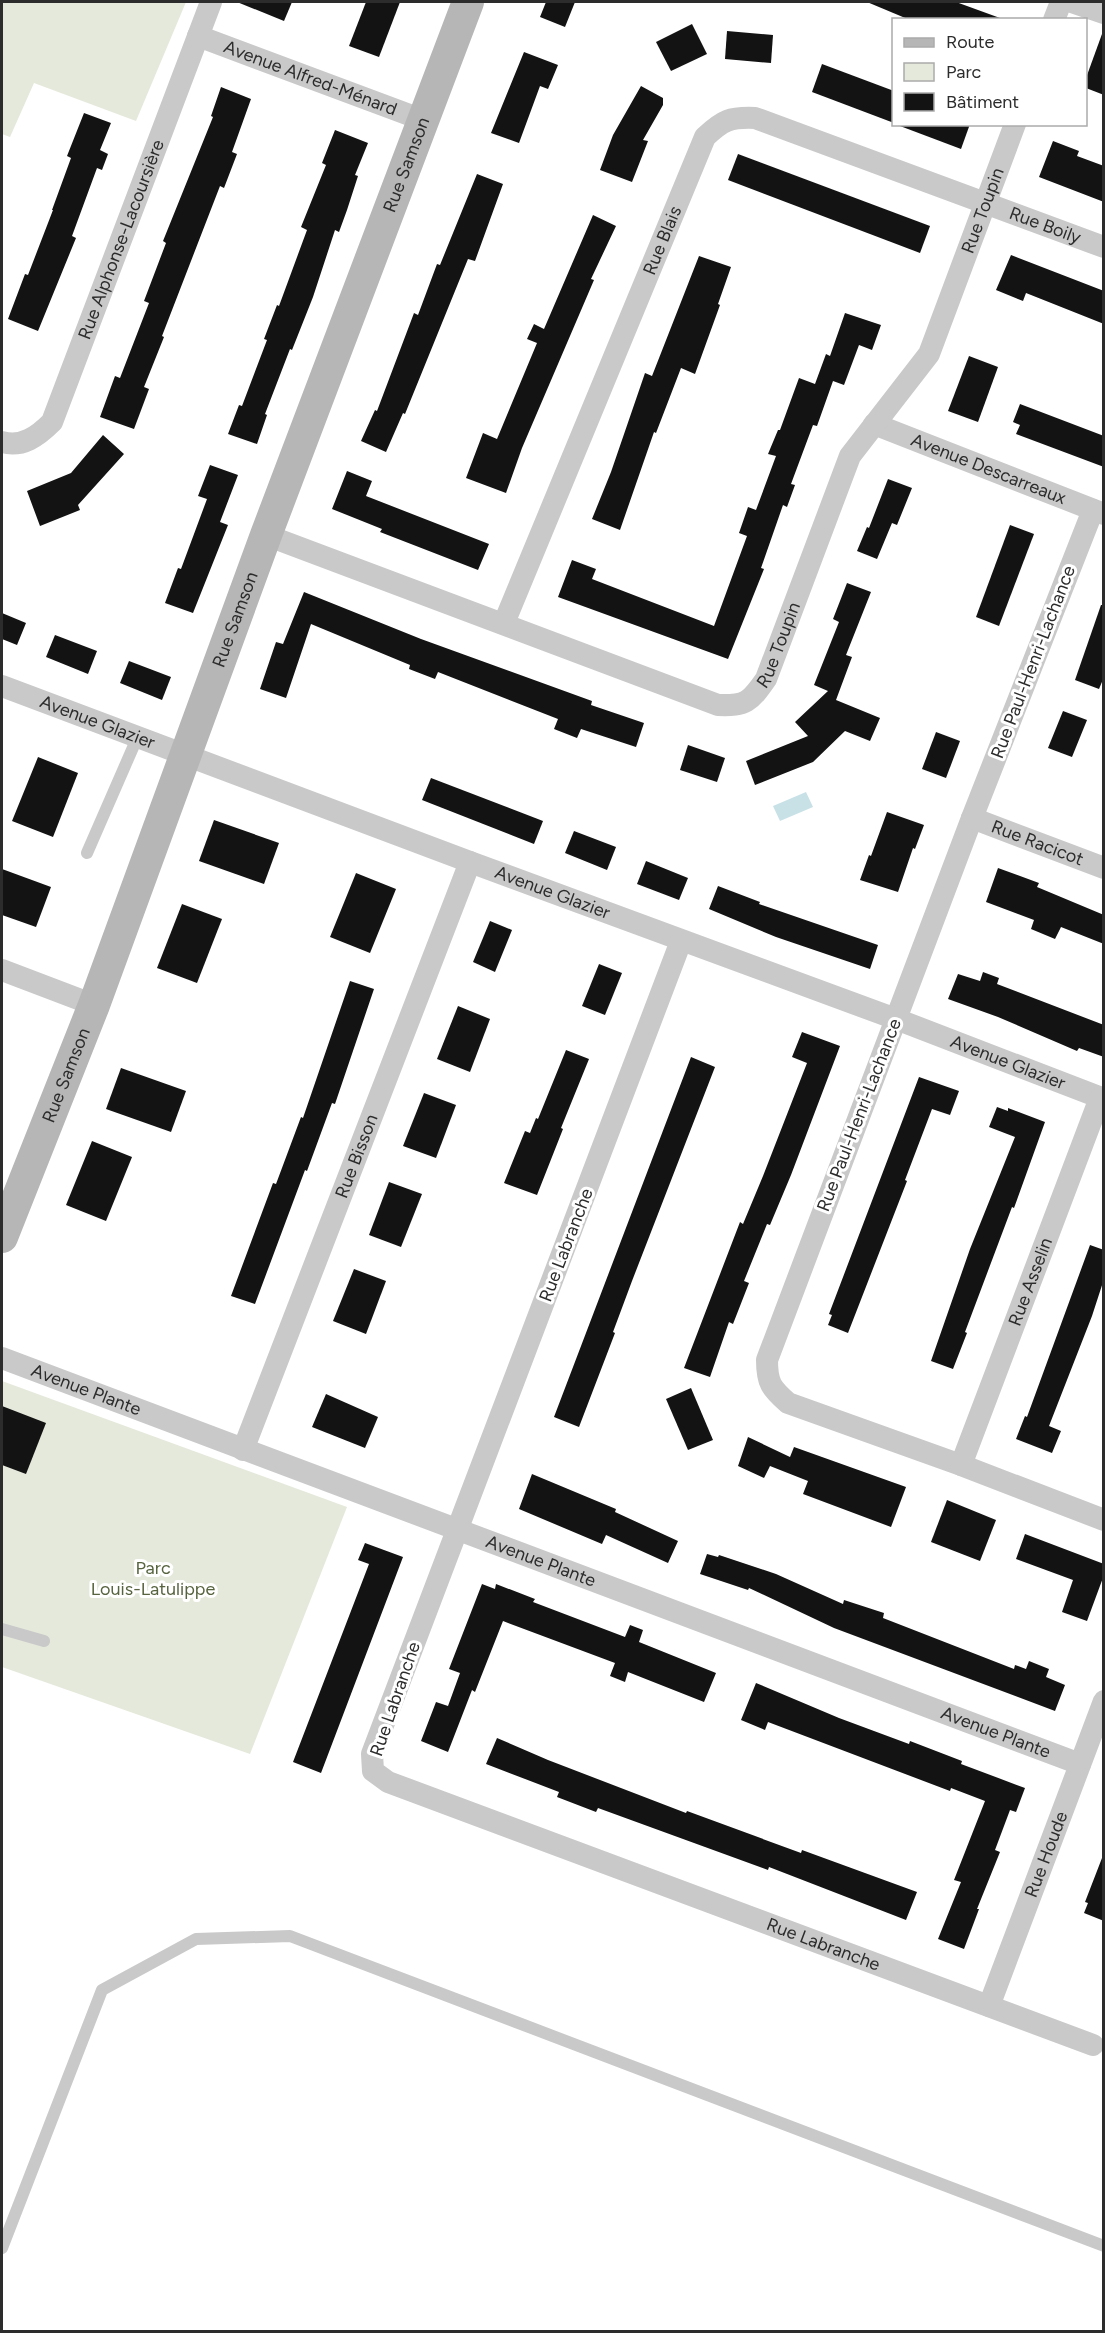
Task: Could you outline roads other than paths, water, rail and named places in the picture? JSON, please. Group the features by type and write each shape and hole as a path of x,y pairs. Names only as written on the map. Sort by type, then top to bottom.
{"street":[{"name":"Rue Alphonse-Lacoursière","path":"2,442 20,443 39,435 52,422 211,2"},
{"name":"Rue Samson","path":"4,1223 94,1005 266,535 468,2"},
{"path":"1055,18 1060,2"},
{"path":"1072,2 1104,13"},
{"name":"Avenue Alfred-Ménard","path":"198,36 423,120"},
{"name":"Rue Blais","path":"504,623 705,137 718,124 735,117 755,118 987,202"},
{"name":"Rue Toupin","path":"266,535 718,705 739,705 755,695 766,679 850,456 929,354 1014,126"},
{"name":"Rue Boily","path":"987,202 1104,247"},
{"name":"Avenue Descarreaux","path":"874,424 1098,512"},
{"name":"Rue Paul-Henri-Lachance","path":"1098,512 972,818 766,1360 767,1378 775,1391 788,1403 961,1465 1104,1520"},
{"name":"Avenue Glazier","path":"2,686 1102,1098"},
{"name":"Rue Racicot","path":"972,818 1104,867"},
{"name":"Rue Bisson","path":"243,1450 470,862"},
{"name":"Rue Labranche","path":"681,941 372,1754 374,1771 388,1782 1093,2045"},
{"path":"2,970 94,1005"},
{"name":"Rue Asselin","path":"961,1465 1102,1098"},
{"name":"Avenue Plante","path":"2,1358 1080,1764"},
{"name":"Rue Houde","path":"988,2006 1104,1701"}],"lane":[{"path":"87,853 138,736"},
{"path":"2,1629 44,1641"},
{"path":"2,2248 102,1990 196,1939 290,1936 1104,2246"}],"water":[{"path":"806,792 813,807 780,821 773,806"}],"park label":[{"name":"Parc Louis-Latulippe","path":"153,1578"}]}
